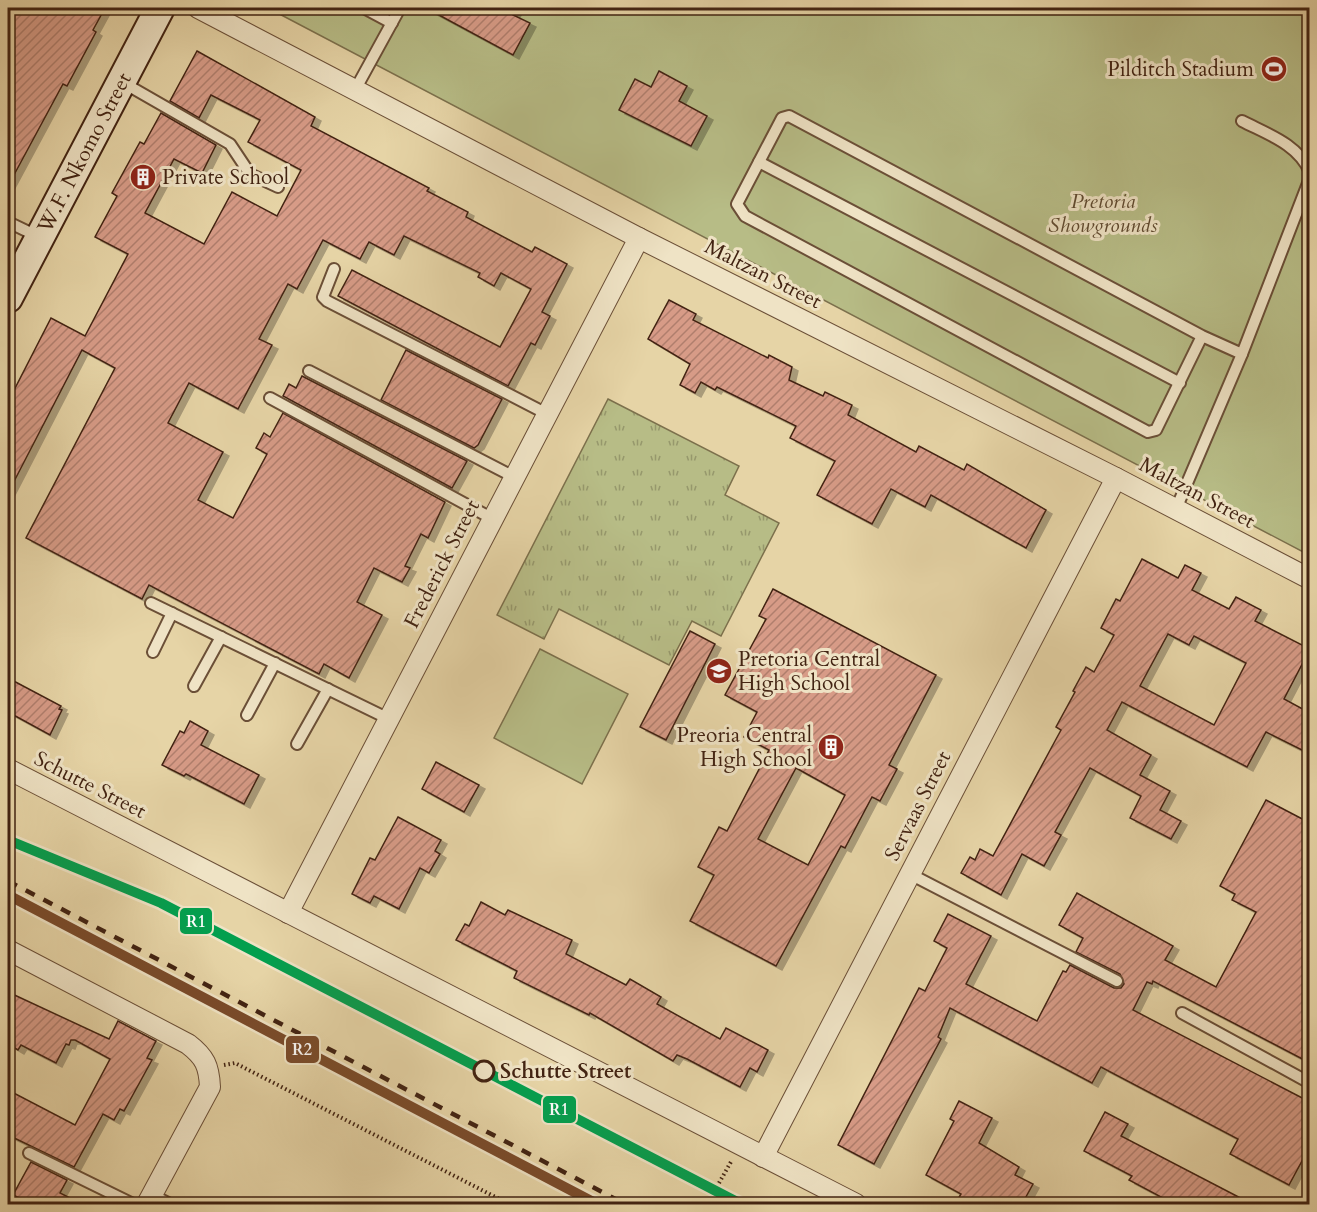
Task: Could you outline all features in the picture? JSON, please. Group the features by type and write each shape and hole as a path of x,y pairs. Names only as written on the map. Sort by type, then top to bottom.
{"main road":[{"name":"W.F. Nkomo Street","path":"8,298 160,8"}],"street":[{"name":"Maltzan Street","path":"198,8 639,238 1116,478 1310,579"},
{"name":"Frederick Street","path":"288,913 639,238"},
{"name":"Servaas Street","path":"763,1157 1116,478"},
{"name":"Schutte Street","path":"8,769 855,1204"},
{"path":"8,950 188,1044 202,1055 209,1067 210,1087 150,1200"}],"lane":[{"path":"364,8 392,23"},
{"path":"355,90 400,8"},
{"path":"122,82 230,144 250,174 278,188"},
{"path":"1202,336 1156,430 1148,432 745,216 737,204 783,118 789,116 1202,336 1242,354"},
{"path":"1242,121 1292,147 1305,160 1310,172"},
{"path":"759,162 1180,383"},
{"path":"1176,509 1242,354 1310,178"},
{"path":"8,222 40,237"},
{"path":"334,269 324,291 323,297 327,301 547,414"},
{"path":"309,371 514,477"},
{"path":"270,398 493,519"},
{"path":"151,603 389,718"},
{"path":"153,652 172,613"},
{"path":"194,686 221,637"},
{"path":"247,715 275,663"},
{"path":"297,744 328,689"},
{"path":"910,874 1117,981"},
{"path":"1182,1013 1310,1083"},
{"path":"29,1153 133,1204"},
{"path":"150,1200 170,1204"}],"path":[{"path":"209,1067 236,1063 509,1204"},
{"path":"719,1183 740,1145"}],"green space":[{"name":"Pretoria Showgrounds","path":"268,8 1309,8 1309,555"},
{"path":"608,399 739,466 725,495 779,523 721,636 692,621 669,665 559,609 544,639 497,615"},
{"path":"540,649 628,694 582,784 494,738"}],"building":[{"path":"8,8 105,8 93,30 96,32 67,86 63,84 8,186"},
{"path":"426,8 517,8 513,15 530,23 513,55"},
{"path":"197,51 315,117 311,126 429,188 427,191 468,212 466,217 532,252 535,247 567,264 542,312 550,316 535,345 531,343 508,386 338,296 352,270 500,347 531,289 501,273 494,286 478,277 480,273 404,236 394,255 369,242 360,259 323,240 297,289 288,284 259,339 272,345 238,409 189,383 168,423 223,452 198,500 233,518 267,454 256,448 264,433 270,437 283,413 445,502 428,538 421,534 405,566 410,568 402,582 374,568 357,602 382,615 349,678 324,664 319,674 149,585 142,599 26,538 115,368 82,350 8,493 8,402 51,318 85,336 128,254 95,237 117,196 112,193 140,142 144,144 161,113 216,145 202,173 174,159 145,213 204,244 232,192 277,216 301,170 248,142 260,120 211,95 199,118 170,101"},
{"path":"659,71 687,86 679,101 707,116 691,146 619,110 635,79 651,87"},
{"path":"669,300 696,314 693,320 768,358 769,355 792,367 789,380 823,396 825,392 852,405 848,415 916,452 919,446 964,470 967,464 1046,510 1026,548 931,495 925,507 891,489 872,524 817,495 835,461 790,438 796,426 717,387 715,390 701,382 695,393 680,385 690,364 648,339"},
{"path":"406,350 502,399 478,445 474,448 381,400"},
{"path":"302,376 467,461 452,488 283,396 289,384 296,388"},
{"path":"1142,559 1178,578 1185,565 1201,573 1192,590 1229,609 1236,597 1261,610 1255,621 1310,649 1284,699 1310,713 1310,754 1266,732 1247,767 1122,702 1107,730 1151,755 1140,775 1170,791 1160,810 1181,821 1171,839 1130,818 1141,796 1090,768 1055,832 1061,835 1044,866 1022,854 1001,895 961,873 970,857 975,860 980,849 993,856 1061,730 1056,727 1086,667 1094,672 1114,635 1101,628 1116,599 1120,601","holes":["1168,634 1189,645 1194,636 1246,663 1214,725 1140,686"]},
{"name":"Preoria Central High School","path":"773,589 936,675 889,765 897,769 880,801 872,797 845,848 841,846 776,966 690,921 714,875 698,867 719,827 727,831 769,750 744,737 757,712 725,695 766,619 759,616","holes":["796,768 845,795 808,865 758,839"]},
{"path":"690,631 715,644 666,740 640,727"},
{"path":"8,678 61,706 59,709 62,710 50,735 8,712"},
{"path":"190,721 208,731 201,745 259,775 244,804 186,774 184,776 162,765 180,731 184,733"},
{"path":"436,762 479,785 464,812 422,789"},
{"path":"1266,800 1310,823 1310,1063 1153,981 1152,984 1147,982 1133,1010 1310,1102 1310,1146 1289,1185 1230,1154 1238,1139 1101,1067 1092,1083 950,1008 938,1037 941,1039 874,1164 838,1145 919,988 925,991 947,948 934,941 948,914 991,936 966,984 1037,1021 1063,971 1066,972 1070,965 1114,988 1121,988 1124,984 1120,974 1076,952 1083,938 1059,925 1077,893 1173,946 1165,960 1216,987 1256,912 1232,900 1235,894 1220,886"},
{"path":"398,817 441,840 435,851 440,854 429,873 420,868 399,909 374,896 370,903 352,894 370,858 375,860"},
{"path":"481,902 505,915 508,910 572,940 566,954 626,985 630,979 661,997 657,1004 720,1039 726,1028 768,1050 757,1072 750,1068 740,1087 677,1055 673,1061 590,1013 589,1015 514,978 517,971 456,940 465,924 469,926"},
{"path":"8,992 109,1039 118,1021 156,1041 147,1058 152,1060 124,1111 120,1109 114,1120 103,1114 74,1167 8,1135 8,1090 75,1125 110,1059 75,1040 71,1040 69,1045 66,1044 56,1063 21,1045 18,1050 8,1044"},
{"path":"959,1101 992,1118 979,1143 1019,1167 1015,1175 1033,1184 1022,1204 955,1204 961,1194 926,1175 954,1121 950,1119"},
{"path":"1105,1112 1128,1124 1121,1136 1252,1204 1159,1204 1163,1198 1129,1180 1132,1176 1084,1151"},
{"path":"31,1162 67,1180 60,1193 82,1204 32,1204 13,1195"}],"railway":[{"path":"8,881 625,1204"},
{"path":"8,895 597,1204"}],"transit line":[{"name":"R1","path":"8,840 161,903 741,1204"},
{"name":"R2","path":"8,895 597,1204"}],"place":[{"name":"Pilditch Stadium","path":"1274,69"},
{"name":"Private School","path":"143,177"},
{"name":"Pretoria Central High School","path":"719,671"},
{"name":"Preoria Central High School","path":"831,747"},
{"name":"Schutte Street","path":"484,1071"}]}
